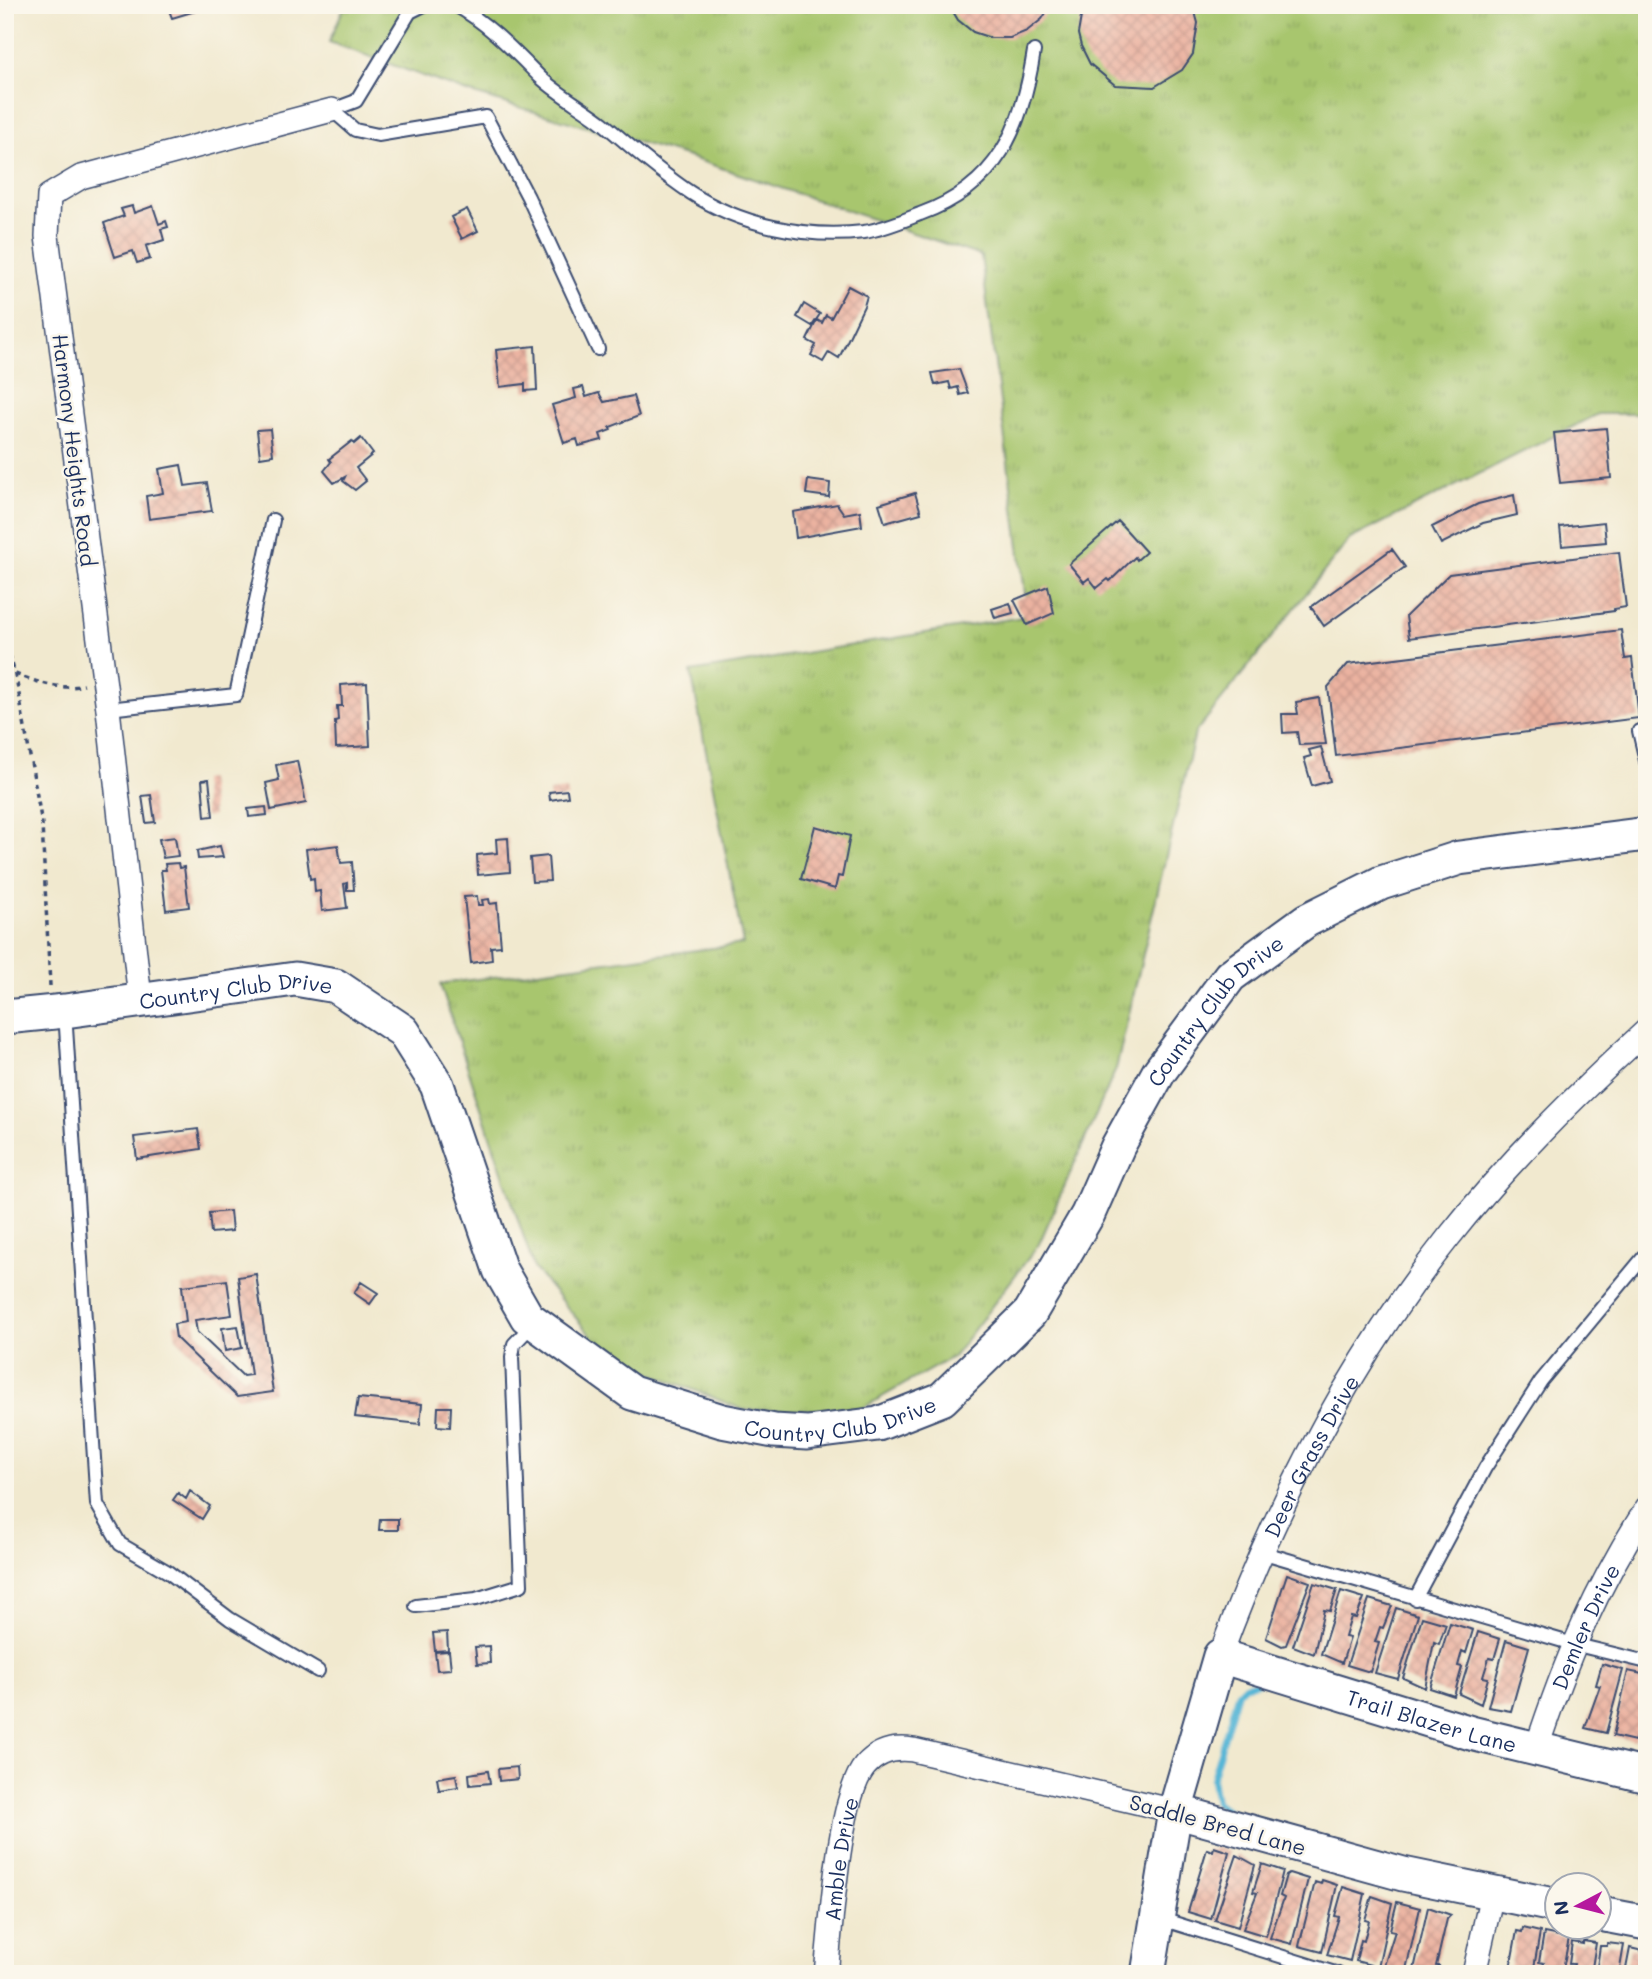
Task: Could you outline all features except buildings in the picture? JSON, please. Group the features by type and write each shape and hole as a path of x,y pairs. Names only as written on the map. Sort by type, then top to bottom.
{"street":[{"name":"Harmony Heights Road","path":"140,999 108,709 47,236 49,196 81,177 332,110"},
{"name":"Country Club Drive","path":"5,1017 295,979 336,986 403,1031 437,1085 500,1270 527,1317 632,1393 722,1422 774,1432 807,1433 878,1424 942,1399 1030,1313 1088,1214 1118,1146 1158,1072 1230,976 1307,920 1381,883 1460,858 1647,834"},
{"name":"Deer Grass Drive","path":"1148,1974 1155,1918 1175,1811 1220,1656 1261,1552 1288,1494 1341,1398 1427,1266 1534,1139 1647,1030"},
{"name":"Demler Drive","path":"1536,1750 1573,1644 1600,1589 1647,1508"},
{"name":"Trail Blazer Lane","path":"1220,1656 1333,1693 1536,1750 1647,1776"},
{"name":"Saddle Bred Lane","path":"878,1754 894,1748 913,1750 1175,1811 1350,1860 1492,1894 1544,1903"},
{"name":"Amble Drive","path":"826,1974 850,1798 863,1768 878,1754"},
{"path":"1474,1974 1492,1894"},
{"path":"1614,1917 1647,1923"}],"lane":[{"path":"424,5 410,12 356,101 332,110 355,130 379,135 486,117 528,197 598,349"},
{"path":"455,5 489,27 515,49 541,78 692,194 739,217 771,228 834,234 866,232 901,222 939,207 971,188 995,165 1011,135 1030,78 1034,51"},
{"path":"108,709 236,695 273,520"},
{"path":"1639,731 1647,765"},
{"path":"58,1012 97,1504 120,1544 167,1572 230,1619 318,1671"},
{"path":"1415,1599 1462,1508 1534,1392 1647,1254"},
{"path":"416,1606 476,1600 521,1585 512,1357 514,1344 535,1323"},
{"path":"1261,1552 1415,1599 1647,1662"},
{"path":"1155,1918 1313,1971 1338,1974"}],"path":[{"path":"5,635 15,674 42,824 58,1012"},
{"path":"15,674 42,684 75,687 104,679"}],"green space":[{"path":"345,5 1647,5 1647,414 1598,414 1350,539 1195,733 1116,1069 1039,1244 954,1356 859,1410 744,1410 608,1356 534,1268 440,984 743,944 691,672 1028,616 981,256 689,157 467,92 329,42"}],"waterway":[{"path":"1227,1810 1216,1802 1212,1779 1238,1692 1245,1685 1257,1683"}]}
